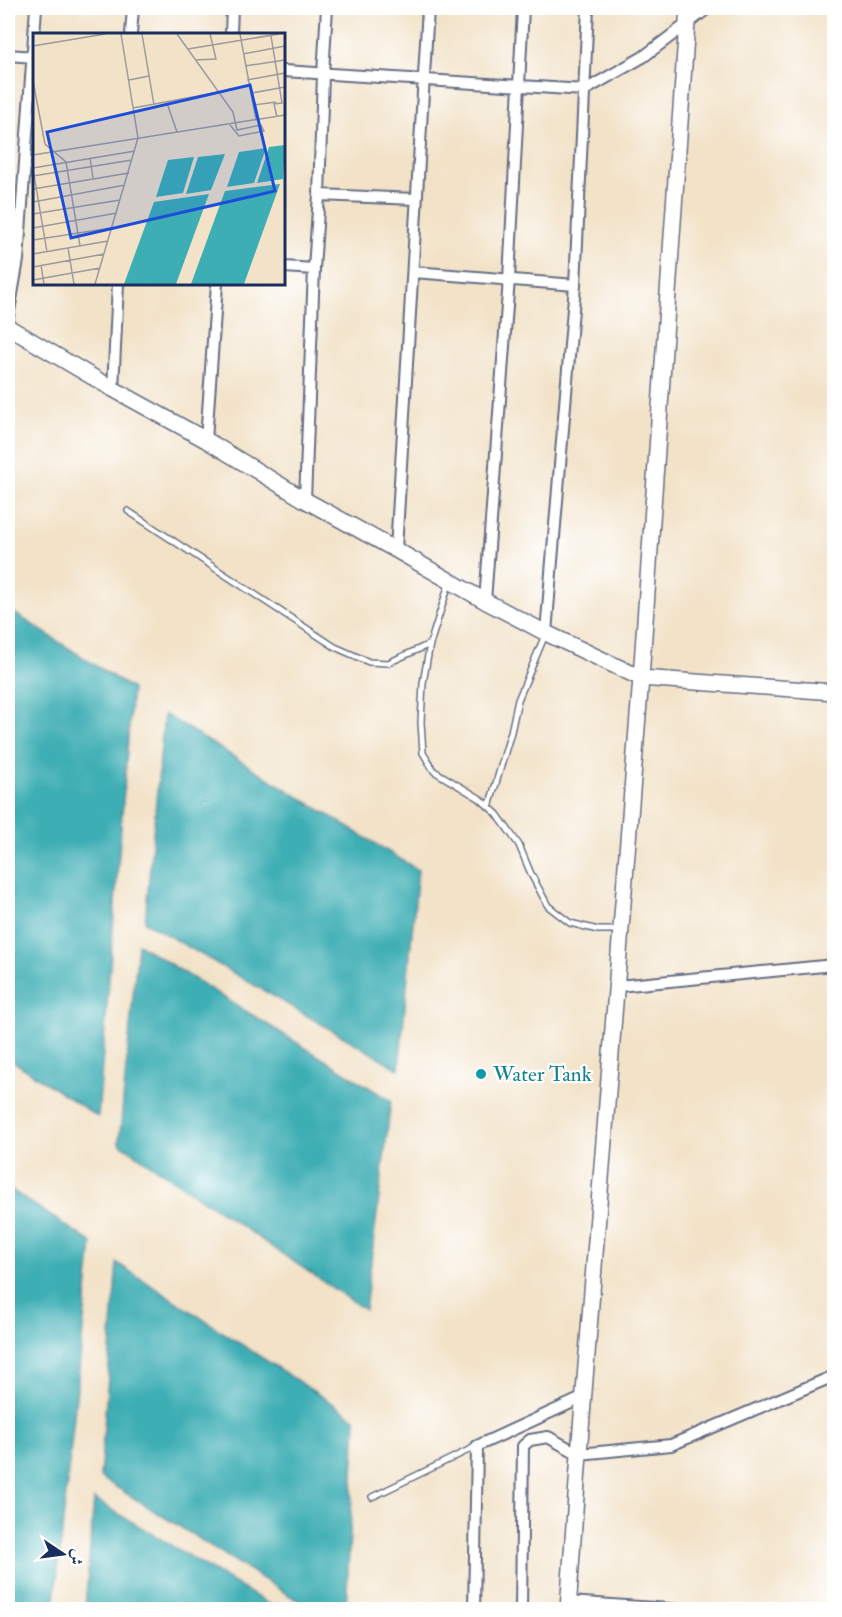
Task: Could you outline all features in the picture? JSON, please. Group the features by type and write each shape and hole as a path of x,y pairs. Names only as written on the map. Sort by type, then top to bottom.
{"street":[{"path":"35,33 36,8"},
{"path":"131,33 133,8"},
{"path":"231,33 232,8"},
{"path":"305,500 319,195 322,74 327,8"},
{"path":"396,550 428,8"},
{"path":"485,601 509,279 523,8"},
{"path":"546,633 575,285 588,8"},
{"path":"683,1610 568,1606 641,678 687,8"},
{"path":"285,71 585,90 643,57 708,8"},
{"path":"8,55 33,56"},
{"path":"8,317 18,260 33,69"},
{"path":"319,195 417,199"},
{"path":"285,267 314,269"},
{"path":"414,272 575,285"},
{"path":"113,389 118,285"},
{"path":"206,440 217,285"},
{"path":"8,327 113,389 206,440 305,500 485,601 641,678 834,692"},
{"path":"618,986 834,965"},
{"path":"521,1610 523,1446 530,1440 548,1437 579,1454 671,1445 834,1377"},
{"path":"474,1610 477,1446 584,1397"}],"lane":[{"path":"128,511 343,651 369,662 388,663 430,644"},
{"path":"450,581 430,644 423,683 421,712 423,753 434,771 479,798 497,814 519,845 548,906 570,923 598,930 622,930"},
{"path":"489,807 518,700 546,633"},
{"path":"372,1497 477,1446"}],"water":[{"path":"8,609 132,689 98,1117 8,1058"},
{"path":"164,714 418,870 399,1069 145,922"},
{"path":"138,944 391,1101 365,1310 119,1143"},
{"path":"8,1188 92,1243 54,1609 8,1609"},
{"path":"117,1263 356,1419 346,1609 311,1609 100,1477"},
{"path":"94,1499 277,1609 85,1609"}],"place":[{"name":"Water Tank","path":"481,1074"}]}
